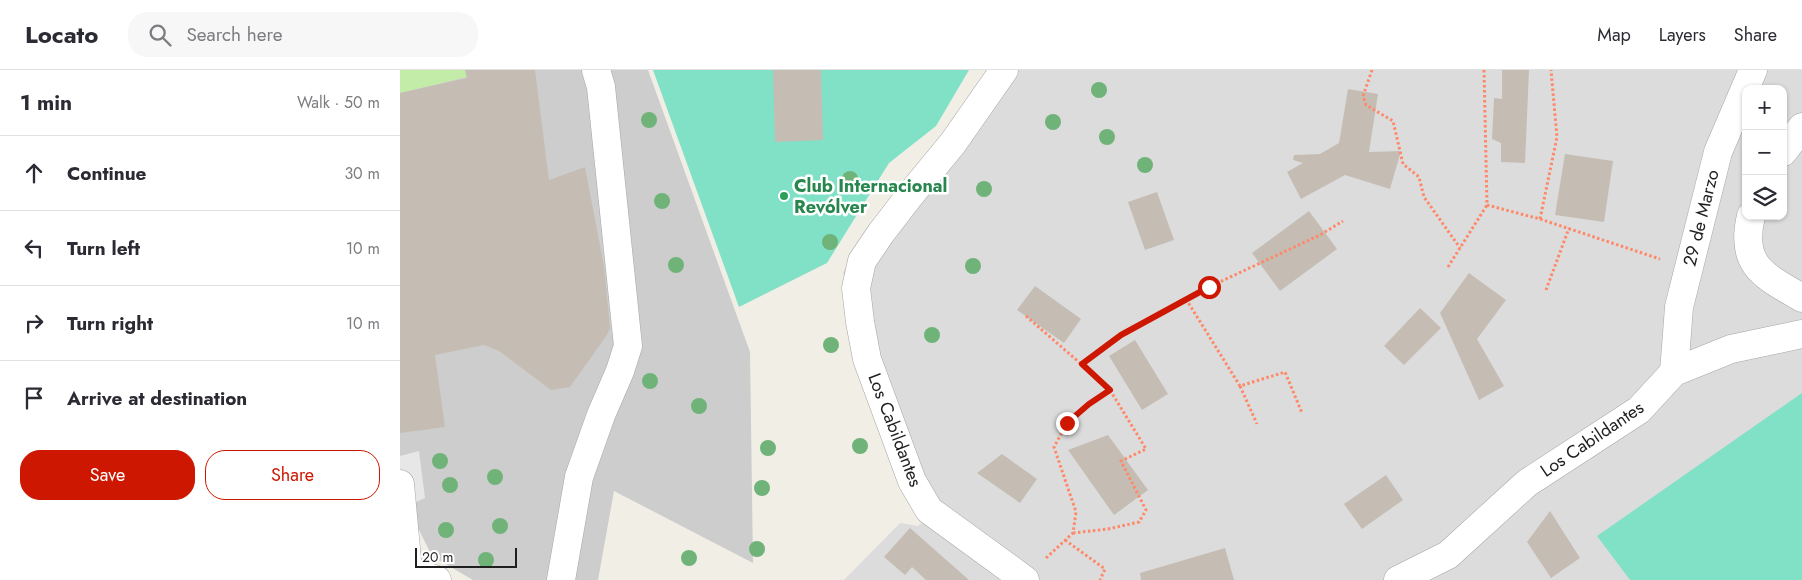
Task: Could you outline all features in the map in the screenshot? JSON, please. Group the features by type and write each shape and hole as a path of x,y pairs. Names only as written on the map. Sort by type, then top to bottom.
{"street":[{"path":"561,580 579,477 628,346 601,87 596,70"},
{"name":"Los Cabildantes","path":"1004,70 953,143 881,233 862,261 856,288 867,359 912,481 929,510 1024,579"},
{"name":"29 de Marzo","path":"1674,372 1679,307 1718,152 1754,70"},
{"path":"1750,220 1748,249 1756,268 1771,280 1802,298"},
{"name":"Los Cabildantes","path":"1398,580 1448,556 1527,483 1639,410 1674,372 1731,348 1802,334"},
{"path":"400,484 404,570 437,580"}],"path":[{"path":"1372,70 1363,96 1366,105 1393,121 1403,164 1419,177 1424,197 1460,248"},
{"path":"1448,267 1487,205 1484,70"},
{"path":"1540,219 1556,137 1552,70"},
{"path":"1487,205 1569,228 1689,268"},
{"path":"1082,364 1121,335 1186,299 1320,235 1342,221"},
{"path":"1546,290 1569,228"},
{"path":"1186,299 1240,386 1257,424"},
{"path":"1026,316 1110,390 1146,449 1122,461 1146,510 1139,522 1073,533"},
{"path":"1240,386 1285,372 1302,413"},
{"path":"1024,579 1073,533 1076,512 1054,447 1067,423 1089,404 1110,390"},
{"path":"1066,540 1105,568 1100,580"}],"shaded area":[{"path":"400,70 648,70 750,352 753,563 614,491 598,580 473,580 432,556 416,524 400,520"},
{"path":"988,70 1802,70 1802,580 844,580 900,523 918,526 925,520 859,358 843,272"},
{"path":"419,451 425,498 400,509 400,456"}],"green space":[{"path":"400,70 465,70 467,77 400,93"},
{"name":"Club Internacional Revólver","path":"653,70 969,70 936,126 889,163 827,263 739,307"},
{"path":"1802,393 1802,580 1630,580 1597,536"}],"building":[{"path":"465,70 535,70 549,180 585,167 604,266 610,328 570,387 551,390 499,351 484,345 435,355 445,427 400,433 400,93 467,78"},
{"path":"773,70 821,70 823,140 775,142"},
{"path":"1502,70 1529,70 1525,163 1501,162 1501,143 1492,139 1494,98 1502,99"},
{"path":"1348,89 1378,94 1369,152 1401,151 1390,189 1345,175 1301,199 1287,172 1303,163 1293,160 1294,155 1320,154 1339,143"},
{"path":"1565,154 1613,161 1604,222 1555,215"},
{"path":"1157,192 1174,240 1145,250 1128,202"},
{"path":"1309,211 1337,249 1280,291 1252,253"},
{"path":"1469,273 1506,300 1477,339 1504,386 1479,400 1440,313"},
{"path":"1035,286 1081,319 1064,343 1017,310"},
{"path":"1420,308 1441,328 1404,365 1384,346"},
{"path":"1135,340 1168,394 1142,410 1109,356"},
{"path":"1108,435 1148,490 1114,515 1068,450"},
{"path":"1002,454 1037,479 1020,503 977,473"},
{"path":"1386,475 1403,500 1362,529 1344,504"},
{"path":"1550,511 1580,558 1551,578 1527,542"},
{"path":"910,528 969,580 926,580 912,567 905,575 884,557"},
{"path":"1225,548 1234,580 1141,580 1140,573"}],"place":[{"name":"Club Internacional Revólver","path":"784,196"}],"route":[{"path":"1067,423 1089,404 1110,390 1082,364 1121,335 1209,287"}]}
